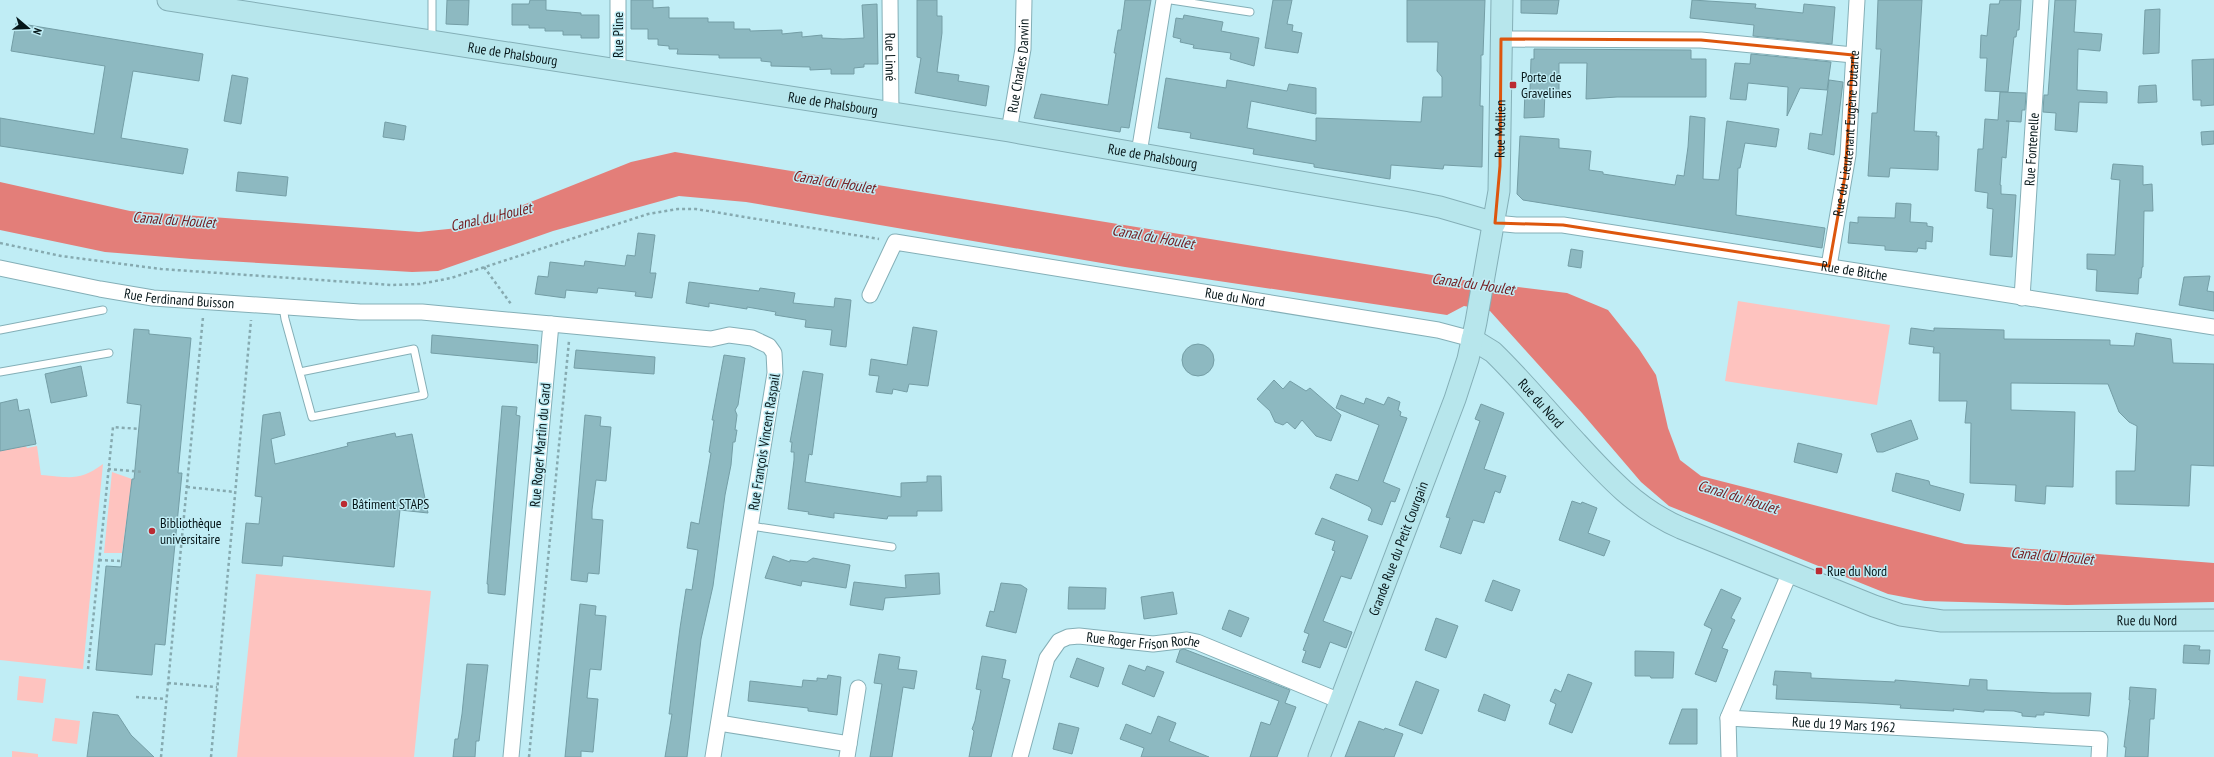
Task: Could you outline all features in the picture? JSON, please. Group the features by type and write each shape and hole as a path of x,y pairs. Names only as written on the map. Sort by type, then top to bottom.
{"street":[{"name":"Rue de Phalsbourg","path":"168,0 216,3 432,40 891,114 1009,131 1416,202 1495,223"},
{"name":"Rue Pline","path":"618,0 618,70"},
{"name":"Rue Linné","path":"890,0 891,114"},
{"name":"Rue Charles Darwin","path":"1009,131 1023,49 1024,0"},
{"path":"1139,153 1164,0"},
{"name":"Rue Mollien","path":"1478,312 1487,257 1495,223 1500,166 1502,0"},
{"name":"Rue du Lieutenant Eugène Dutarte","path":"1829,266 1845,176 1857,0"},
{"name":"Rue Fontenelle","path":"2022,298 2041,0"},
{"path":"1501,39 1701,40 1853,55"},
{"name":"Rue de Bitche","path":"1495,223 1516,225 1563,225 2214,327"},
{"path":"870,295 895,242"},
{"name":"Rue du Nord","path":"895,242 1050,266 1170,288 1438,330 1472,338 1493,352 1598,466 1637,503 1666,521 1874,606 1901,615 1929,620 1976,622 2214,620"},
{"name":"Rue Ferdinand Buisson","path":"0,268 129,294 204,302 360,312 422,312 551,324"},
{"name":"Grande Rue du Petit Courgain","path":"1319,757 1455,399 1478,312"},
{"name":"Rue François Vincent Raspail","path":"551,324 710,339 737,335 760,341 769,346 774,353 775,373 713,757"},
{"name":"Rue Roger Martin du Gard","path":"511,757 551,324"},
{"path":"1729,757 1728,718 1790,572"},
{"name":"Rue Roger Frison Roche","path":"1020,757 1047,658 1059,641 1068,637 1079,636 1153,644 1187,640 1197,642 1340,701"},
{"path":"719,723 848,750 858,688"},
{"name":"Rue du 19 Mars 1962","path":"1728,718 2100,739 2099,757"}],"lane":[{"path":"432,0 432,40"},
{"path":"1171,0 1250,12"},
{"path":"283,307 300,372 312,417 424,395 414,349 300,372"},
{"path":"0,330 103,310"},
{"path":"0,372 109,353"},
{"path":"751,526 892,547"}],"path":[{"path":"0,243 61,256 147,268 392,285 435,282 648,214 678,209 709,211 895,242"},
{"path":"484,267 515,310"},
{"path":"161,757 204,302"},
{"path":"211,757 253,306"},
{"path":"529,757 570,326"},
{"path":"88,669 112,427 139,429"},
{"path":"108,469 144,472"},
{"path":"187,487 235,492"},
{"path":"99,560 122,561"},
{"path":"168,683 217,687"},
{"path":"136,697 166,699"}],"highlighted area":[{"path":"1501,39 1701,40 1853,55 1845,176 1829,266 1563,225 1495,223 1500,166"}],"shaded area":[{"path":"1738,301 1890,325 1877,405 1725,381"},
{"path":"26,446 27,448 37,446 41,475 67,477 80,476 95,470 103,464 83,669 0,660 0,451"},
{"path":"112,472 132,479 122,553 104,553"},
{"path":"256,574 431,591 414,757 237,757"},
{"path":"19,676 46,679 43,703 17,700"},
{"path":"55,718 80,721 77,744 52,741"},
{"path":"12,751 38,754 38,757 12,757"}],"water":[{"name":"Canal du Houlet","path":"675,152 1463,280 1567,293 1608,310 1639,349 1656,375 1668,428 1680,460 1701,476 1965,544 2214,563 2214,602 2067,605 1925,601 1888,594 1669,506 1641,482 1582,413 1490,311 1464,306 1447,315 1125,267 746,202 679,196 553,231 438,271 412,272 192,259 105,252 0,230 0,182 130,211 419,232 468,227 631,162"}],"building":[{"path":"447,0 469,0 468,25 446,24"},
{"path":"530,0 546,0 546,10 581,13 581,15 599,15 599,38 581,38 581,35 563,35 563,31 545,31 545,28 529,28 529,25 512,25 512,4 529,4"},
{"path":"631,0 653,0 653,8 669,7 669,18 708,18 708,22 734,22 734,29 750,29 750,31 782,30 782,34 802,32 802,37 822,35 822,38 843,39 864,38 862,5 877,4 878,64 864,64 864,67 854,68 854,74 831,74 831,69 810,70 810,67 771,66 771,62 761,61 761,58 719,58 719,55 677,54 678,49 669,49 669,46 658,45 658,39 648,39 648,29 631,29"},
{"path":"917,0 937,0 937,16 942,16 942,33 937,72 959,75 958,81 989,86 986,106 915,93 921,58 917,57"},
{"path":"1125,0 1151,0 1129,128 1121,127 1120,132 1034,118 1041,94 1108,105 1116,53 1114,53 1118,30 1121,30"},
{"path":"1273,0 1292,0 1287,24 1293,25 1292,31 1302,33 1298,53 1265,48"},
{"path":"1407,0 1485,0 1483,55 1481,55 1480,106 1483,106 1482,167 1444,165 1443,169 1391,165 1390,179 1314,167 1314,164 1253,154 1254,149 1190,138 1191,133 1158,128 1166,78 1226,88 1227,80 1287,91 1289,84 1316,88 1316,114 1251,101 1247,128 1316,141 1316,118 1421,122 1423,97 1442,97 1442,77 1437,71 1438,42 1407,42"},
{"path":"1521,0 1559,0 1557,14 1521,13"},
{"path":"1692,0 1756,4 1755,8 1803,13 1804,4 1835,7 1832,44 1753,36 1754,25 1690,18"},
{"path":"1878,0 1922,0 1914,131 1937,132 1936,136 1939,136 1938,170 1890,168 1889,177 1868,176 1872,113 1877,113 1881,49 1876,49"},
{"path":"2000,0 2021,0 2019,30 2017,30 2016,37 2014,37 2008,92 1985,91 1987,58 1980,58 1981,35 1987,36 1990,4 1999,4"},
{"path":"2055,0 2076,0 2074,32 2102,34 2100,51 2078,49 2077,90 2107,92 2107,103 2079,102 2077,132 2055,130 2056,113 2043,112 2044,95 2048,95"},
{"path":"2160,9 2159,53 2143,54 2145,10"},
{"path":"1184,15 1223,22 1221,31 1259,38 1254,66 1230,59 1231,53 1193,48 1194,45 1180,42 1181,39 1173,37 1176,18 1183,19"},
{"path":"16,23 203,54 199,81 133,71 121,138 188,149 183,174 0,146 0,118 94,134 105,66 11,51"},
{"path":"1534,49 1691,50 1691,59 1706,59 1706,97 1617,97 1586,99 1587,63 1559,63 1559,91 1545,91 1544,117 1524,118 1525,90 1530,90 1531,59 1534,59"},
{"path":"1751,54 1831,62 1827,90 1800,88 1787,116 1788,87 1748,83 1746,100 1730,99 1735,63 1750,64"},
{"path":"2214,59 2214,105 2201,106 2201,100 2193,100 2192,60"},
{"path":"232,75 248,78 241,124 224,121"},
{"path":"1829,80 1843,82 1834,155 1808,149 1810,133 1822,135"},
{"path":"2156,85 2157,102 2138,103 2139,86"},
{"path":"2000,92 2026,93 2025,110 2022,110 2021,122 2009,121 2006,158 2002,157 2000,185 2001,194 2016,195 2012,257 1990,255 1993,209 1987,208 1988,193 1975,191 1978,149 1983,149 1985,119 1998,120"},
{"path":"1690,116 1705,118 1703,179 1719,180 1727,121 1779,129 1776,147 1745,143 1740,168 1738,168 1736,215 1825,228 1822,248 1523,200 1517,194 1520,136 1559,139 1559,148 1591,151 1589,170 1603,172 1603,174 1675,185 1677,175 1684,176"},
{"path":"385,122 406,126 404,140 383,137"},
{"path":"2214,131 2214,144 2202,145 2201,132"},
{"path":"2113,164 2143,166 2143,185 2152,184 2153,211 2144,211 2143,267 2141,278 2139,278 2138,294 2096,291 2097,270 2087,269 2087,254 2115,255 2120,180 2111,179"},
{"path":"238,172 288,177 286,196 236,191"},
{"path":"1896,203 1911,204 1910,222 1927,223 1927,226 1933,227 1932,242 1926,241 1926,249 1918,248 1917,252 1885,250 1885,246 1848,243 1850,222 1858,223 1858,217 1895,218"},
{"path":"638,233 655,235 650,273 656,273 652,298 635,296 636,292 598,288 597,293 566,290 565,298 535,294 538,276 548,277 550,262 584,266 585,261 625,266 627,255 635,256"},
{"path":"1571,249 1583,251 1581,268 1568,266"},
{"path":"2210,276 2207,291 2214,292 2214,311 2179,305 2184,277"},
{"path":"689,282 759,291 760,288 795,293 793,303 834,307 835,298 851,300 846,347 830,345 832,330 805,327 806,320 775,315 776,312 747,307 747,309 709,303 709,307 686,303"},
{"path":"913,327 937,331 928,386 909,384 907,392 893,389 892,394 876,392 879,376 869,375 871,359 907,365"},
{"path":"1911,328 1934,331 1934,328 2004,330 2004,339 2110,340 2110,345 2134,346 2136,333 2171,339 2173,363 2214,364 2214,466 2191,465 2189,506 2116,504 2116,471 2135,471 2137,426 2129,422 2119,412 2108,384 2011,383 2011,410 2075,412 2073,487 2046,486 2045,504 2015,501 2016,485 1970,483 1971,423 1965,423 1967,401 1939,401 1940,353 1933,353 1934,347 1909,344"},
{"path":"134,329 149,330 149,334 191,338 178,473 182,473 165,645 155,644 152,675 96,670 106,566 121,567 132,479 134,479 141,405 127,403"},
{"path":"432,335 538,345 537,363 431,353"},
{"path":"1195,344 1201,344 1210,348 1214,360 1210,372 1201,376 1195,376 1186,372 1182,363 1182,357 1186,348"},
{"path":"576,350 655,357 654,374 574,368"},
{"path":"724,355 745,358 738,405 735,410 737,415 735,430 737,430 735,442 733,442 713,586 701,639 687,757 665,757 672,714 669,714 686,589 692,590 698,550 687,548 691,522 699,524 711,453 709,452 714,420 712,420"},
{"path":"81,366 87,396 51,403 45,374"},
{"path":"803,371 823,374 812,455 809,454 805,482 901,497 901,483 927,482 927,476 941,476 942,511 917,511 917,516 888,516 887,519 834,513 834,518 788,509 794,460 794,452 791,452 792,442 790,442"},
{"path":"1274,380 1283,389 1290,381 1306,391 1310,388 1341,415 1331,441 1316,436 1302,420 1295,429 1287,422 1283,425 1275,422 1270,411 1257,399"},
{"path":"1341,395 1364,404 1366,398 1384,405 1388,397 1400,402 1398,410 1401,412 1400,416 1407,418 1383,482 1400,489 1395,502 1391,501 1382,525 1368,520 1372,510 1370,507 1330,488 1336,474 1358,481 1379,425 1336,408"},
{"path":"17,399 19,411 29,409 36,444 0,451 0,403"},
{"path":"1481,404 1504,413 1484,469 1506,476 1500,493 1495,491 1484,523 1473,520 1461,554 1440,547 1450,518 1446,517 1480,421 1475,419"},
{"path":"502,406 517,407 516,415 520,416 505,595 488,593 487,584"},
{"name":"Bâtiment STAPS","path":"280,412 285,435 271,439 275,464 348,446 347,443 395,433 396,437 412,434 428,513 400,510 394,567 283,556 282,566 242,563 246,523 259,524 262,497 255,496 263,415"},
{"path":"585,415 601,417 600,426 611,427 606,481 596,480 592,510 592,519 603,520 599,574 588,573 587,582 571,580"},
{"path":"1911,420 1918,439 1883,452 1877,452 1871,434"},
{"path":"1798,443 1842,454 1837,473 1794,462"},
{"path":"1896,473 1929,481 1930,485 1964,494 1960,511 1892,491"},
{"path":"1572,501 1581,504 1582,502 1597,508 1588,533 1610,541 1604,556 1559,540"},
{"path":"1322,518 1368,536 1351,579 1341,576 1323,621 1352,632 1346,648 1330,642 1320,668 1302,662 1306,651 1303,650 1309,634 1304,632 1335,551 1332,550 1335,541 1315,534"},
{"path":"773,556 790,562 790,560 807,562 813,558 850,565 846,588 802,581 801,586 765,578"},
{"path":"939,573 940,594 885,598 883,610 850,605 854,582 906,588 905,575"},
{"path":"1493,580 1520,590 1512,611 1485,601"},
{"path":"1001,583 1021,585 1027,589 1016,633 986,626 990,611 994,612"},
{"path":"1069,587 1106,588 1105,609 1068,609"},
{"path":"1721,589 1741,598 1731,618 1735,620 1722,648 1728,650 1716,682 1695,674 1712,629 1704,625"},
{"path":"1173,592 1177,614 1144,619 1141,597"},
{"path":"580,604 596,606 595,615 606,616 601,670 590,669 587,698 598,699 593,752 581,751 581,757 565,757"},
{"path":"1229,610 1249,618 1241,637 1222,629"},
{"path":"1436,618 1458,626 1446,658 1425,650"},
{"path":"2184,645 2200,646 2199,650 2210,650 2209,664 2183,663"},
{"path":"1184,649 1290,690 1285,703 1296,707 1277,757 1250,757 1261,722 1270,725 1279,701 1176,662 1180,650"},
{"path":"1635,651 1674,652 1673,678 1635,676"},
{"path":"879,654 900,657 898,669 917,671 914,689 903,687 892,757 870,757 882,684 874,683"},
{"path":"982,656 1006,660 1002,678 1010,680 991,757 969,757 974,731 972,729 981,690 976,689"},
{"path":"1077,658 1104,668 1098,687 1070,677"},
{"path":"467,664 488,665 479,741 476,741 475,757 453,757 455,739 458,739 462,714"},
{"path":"1129,665 1145,671 1147,666 1164,672 1154,697 1122,684"},
{"path":"1775,671 1811,673 1811,678 1895,682 1895,680 1969,686 1970,679 1987,680 1987,690 2091,693 2089,716 2044,712 2044,715 2036,715 2036,717 2022,716 2022,713 2014,711 1984,710 1984,712 1953,709 1954,711 1900,708 1901,705 1776,699 1777,685 1773,685"},
{"path":"1568,674 1592,683 1572,733 1549,724 1556,704 1550,701 1555,689 1561,692"},
{"path":"828,675 841,677 837,715 808,711 808,708 748,701 750,681 802,687 803,680 817,681 817,678 827,679"},
{"path":"1416,681 1439,690 1422,734 1399,725"},
{"path":"2130,687 2156,689 2154,719 2150,719 2148,757 2125,757 2126,747 2124,747 2130,700"},
{"path":"1484,694 1510,705 1505,721 1478,711"},
{"path":"1682,709 1697,709 1697,744 1669,744"},
{"path":"93,712 118,715 131,735 154,757 87,757"},
{"path":"1158,716 1176,723 1169,741 1209,757 1141,757 1144,748 1120,739 1126,724 1151,734"},
{"path":"1359,721 1384,730 1385,728 1403,734 1394,757 1345,757"},
{"path":"1059,723 1079,728 1072,754 1053,749"}],"place":[{"name":"Porte de Gravelines","path":"1513,85"},
{"name":"Bâtiment STAPS","path":"344,504"},
{"name":"Bibliothèque universitaire","path":"152,531"},
{"name":"Rue du Nord","path":"1819,571"}]}
